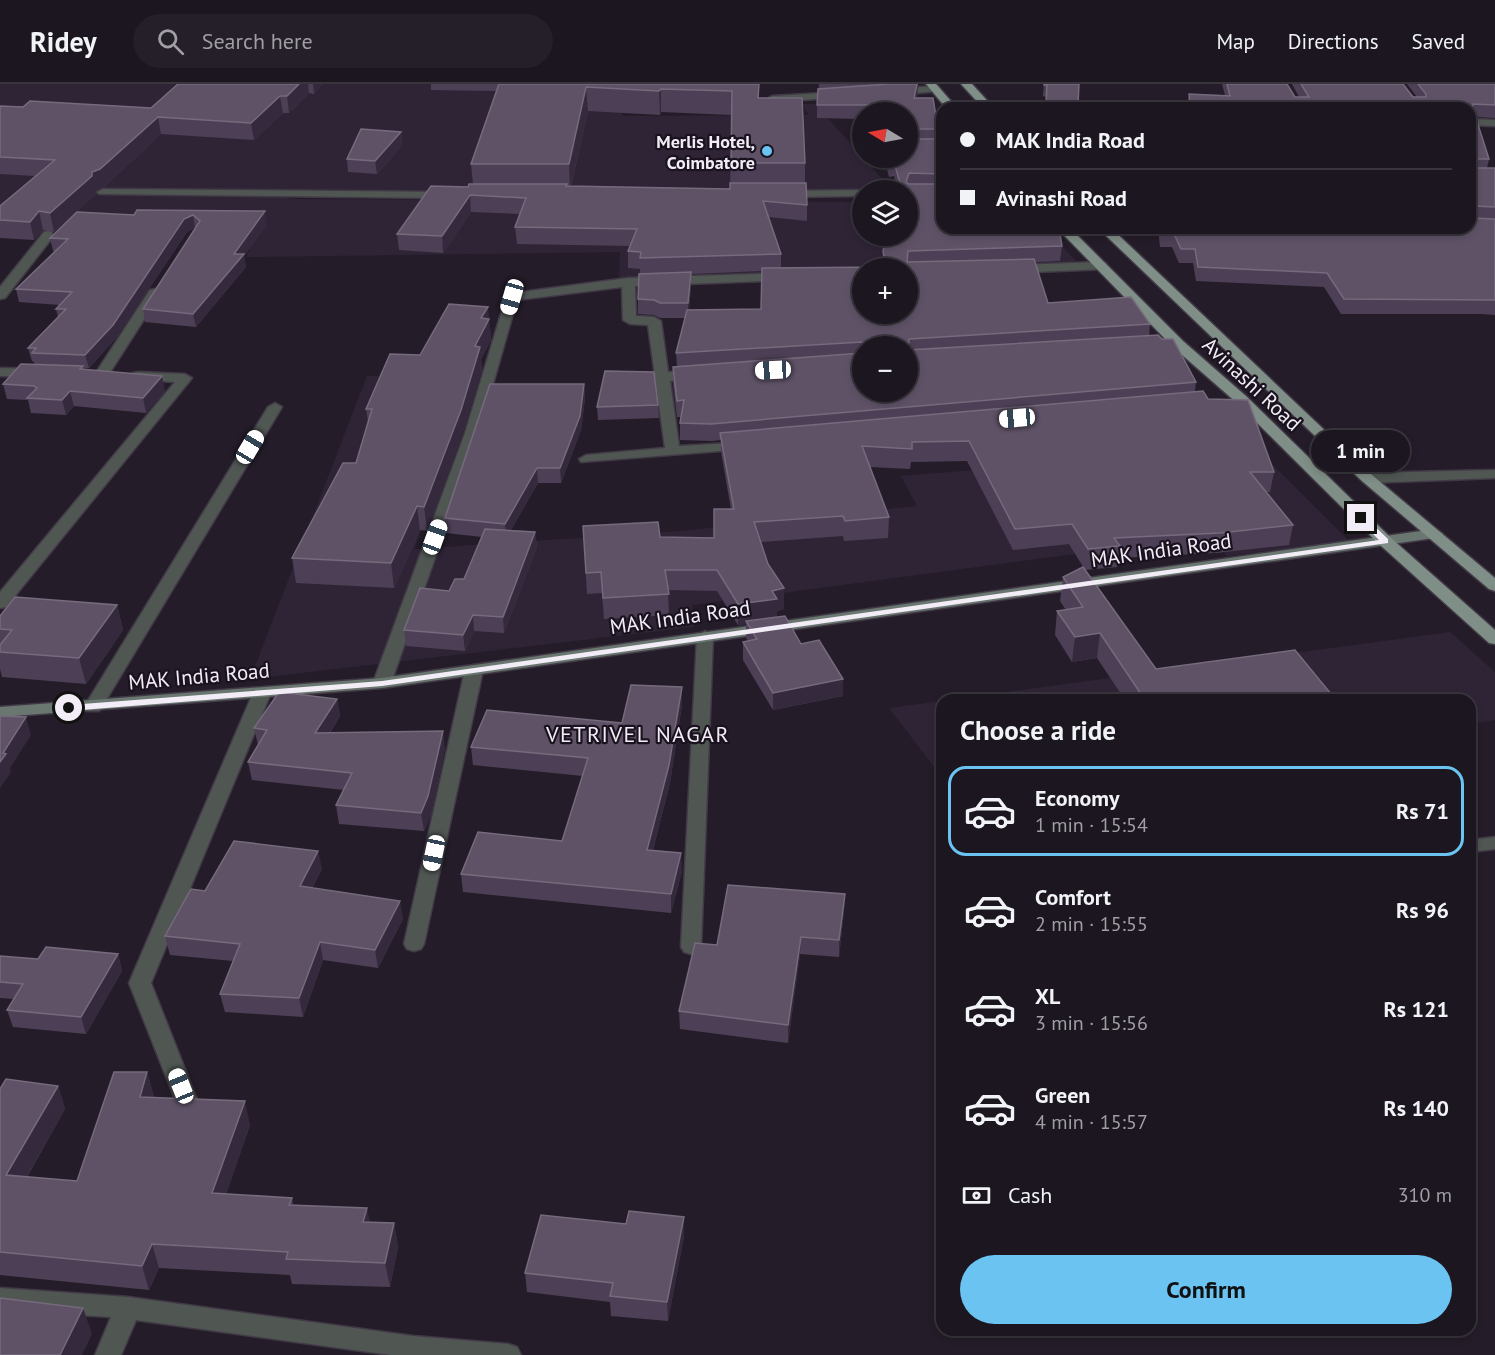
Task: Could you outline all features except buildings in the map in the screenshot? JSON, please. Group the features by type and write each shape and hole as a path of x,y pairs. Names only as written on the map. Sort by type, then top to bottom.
{"main road":[{"path":"966,84 983,102"},
{"path":"933,86 947,102"},
{"name":"Avinashi Road","path":"1069,234 1178,344 1242,400 1385,541 1495,639"},
{"name":"Avinashi Road","path":"1110,234 1367,478 1495,586"}],"street":[{"path":"878,93 933,86"},
{"path":"763,100 855,94"},
{"path":"1476,122 1495,123"},
{"path":"103,192 460,195"},
{"path":"768,194 852,194"},
{"path":"0,295 48,235"},
{"path":"999,269 1102,266"},
{"path":"382,683 472,433 512,297 628,282 804,276"},
{"path":"628,282 630,320 654,321 673,452"},
{"path":"0,603 184,378 96,373 161,284"},
{"path":"1155,346 1178,344"},
{"path":"0,372 56,373"},
{"path":"662,377 709,374"},
{"path":"1219,402 1242,400"},
{"path":"93,707 275,407"},
{"path":"586,459 765,443"},
{"path":"1367,478 1495,474"},
{"name":"MAK India Road","path":"0,712 93,707 382,683 1435,534"},
{"path":"691,947 705,636"},
{"path":"414,944 474,670"},
{"path":"189,1107 140,983 262,693"},
{"path":"1476,845 1495,843"},
{"path":"0,1299 128,1308 412,1351 508,1355"},
{"path":"108,1355 128,1308"}],"shaded area":[{"path":"0,84 511,84 622,106 622,116 809,115 801,104 815,104 852,145 852,168 872,168 883,180 852,180 852,190 294,190 289,199 852,202 852,246 918,246 918,234 936,229 936,234 1051,234 1079,264 918,267 918,258 852,258 852,271 619,279 620,252 246,257 262,224 0,226"},
{"path":"478,375 414,549 681,531 917,506 901,476 1256,448 1349,541 1227,556 1210,536 692,605 693,627 250,679 367,376"},
{"path":"1450,632 1495,672 1495,720 1476,723 1476,694 992,694"},
{"path":"936,702 936,769 889,708"}],"place":[{"name":"Merlis Hotel, Coimbatore","path":"767,151"}],"district":[{"name":"VETRIVEL NAGAR","path":"638,734"}],"route":[{"path":"69,708 382,683 1385,541 1361,518"}]}
